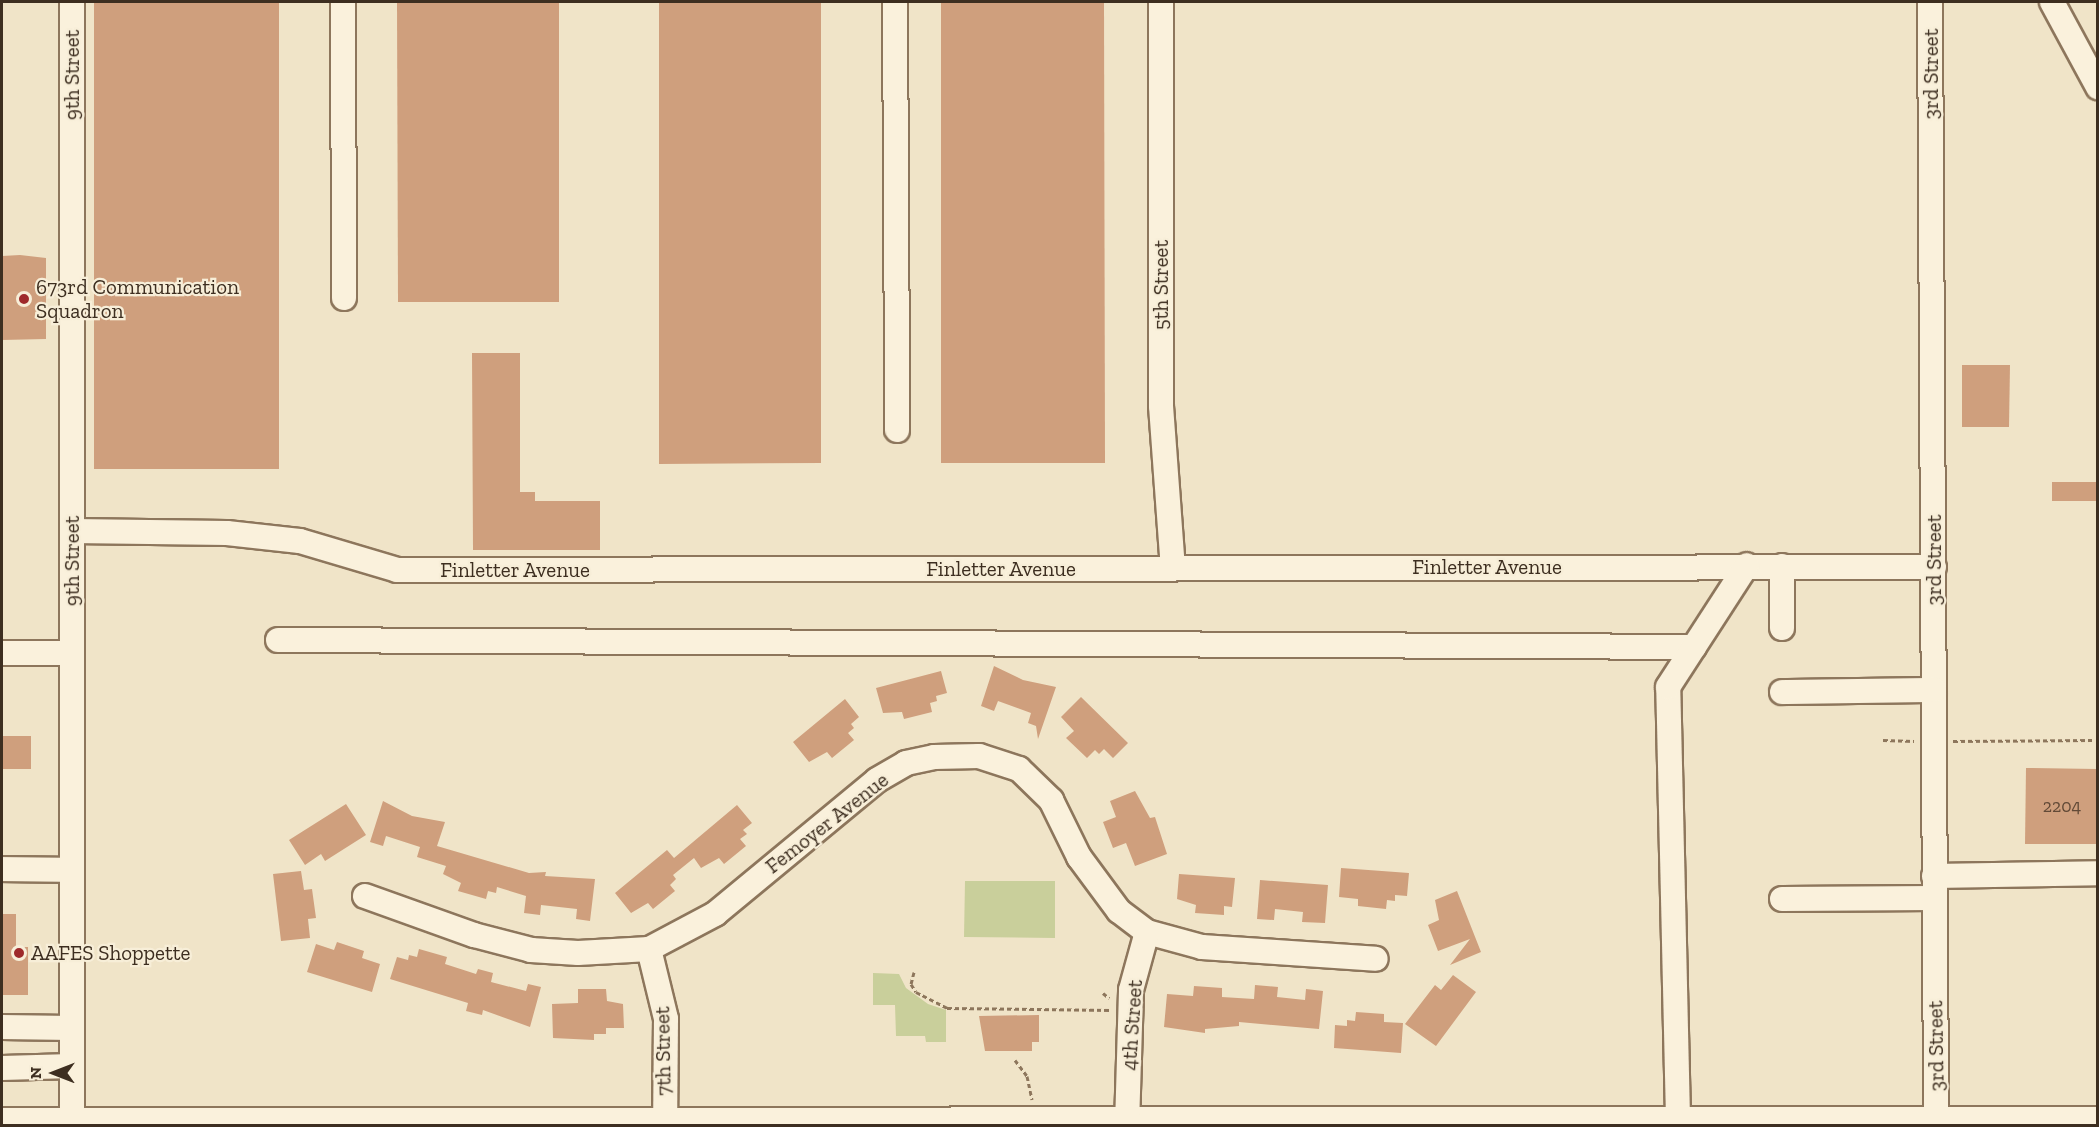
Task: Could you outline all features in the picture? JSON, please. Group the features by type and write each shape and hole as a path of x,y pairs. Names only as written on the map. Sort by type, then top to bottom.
{"street":[{"name":"9th Street","path":"72,2 70,870 72,1120"},
{"path":"344,2 344,298"},
{"path":"896,2 897,430"},
{"name":"5th Street","path":"1161,2 1161,406 1173,569"},
{"name":"3rd Street","path":"1930,2 1936,1119"},
{"path":"2052,2 2097,87"},
{"name":"Finletter Avenue","path":"72,531 227,533 300,541 396,570 1934,567"},
{"path":"1678,1118 1668,687 1747,566"},
{"path":"1782,566 1782,627"},
{"path":"278,640 1694,647"},
{"path":"2,653 72,653"},
{"path":"1782,692 1934,690"},
{"name":"Femoyer Avenue","path":"365,896 474,935 531,950 578,953 649,949 715,914 877,780 906,763 933,758 979,756 1019,769 1050,800 1079,857 1119,911 1147,932 1202,947 1376,959"},
{"path":"2,869 70,870"},
{"path":"1782,899 2097,873"},
{"name":"4th Street","path":"1127,1122 1131,990 1147,932"},
{"name":"7th Street","path":"649,949 666,1019 665,1122"},
{"path":"2,1027 71,1028"},
{"path":"2,1068 72,1066"},
{"path":"2,1120 897,1123 1036,1120 1360,1122 1612,1121 1678,1118 1879,1122 1936,1119 2097,1119"}],"path":[{"path":"1883,740 2092,740"},
{"path":"914,972 912,984 916,992 947,1008 1114,1010"},
{"path":"1015,1060 1027,1076 1036,1120"}],"green space":[{"path":"965,881 1055,881 1055,938 964,937"},
{"path":"873,973 899,974 906,988 928,1004 946,1010 946,1042 926,1042 925,1036 896,1036 895,1005 873,1005"}],"building":[{"path":"94,2 279,2 279,469 94,469"},
{"path":"397,2 559,2 559,302 398,302"},
{"path":"659,2 821,2 821,463 659,464"},
{"path":"941,2 1104,2 1105,463 941,463"},
{"name":"673rd Communication Squadron","path":"20,255 46,258 46,339 2,340 2,256"},
{"path":"472,353 520,353 520,492 535,492 535,501 600,501 600,550 473,550"},
{"path":"1962,365 2010,365 2009,427 1962,427"},
{"path":"2052,482 2097,482 2097,501 2052,501"},
{"path":"994,666 1023,680 1056,687 1038,739 1036,726 1028,723 1031,713 998,701 994,711 981,706"},
{"path":"941,671 947,693 936,696 937,701 930,703 932,712 904,719 902,712 883,713 876,688"},
{"path":"1081,697 1128,743 1113,758 1104,749 1099,754 1095,750 1087,758 1066,738 1074,731 1061,717"},
{"path":"845,699 859,717 851,724 854,728 848,733 854,740 832,758 827,752 809,762 793,742"},
{"path":"2,736 31,736 31,769 2,769"},
{"path":"2026,768 2097,769 2097,844 2025,844"},
{"path":"1135,791 1150,818 1155,817 1167,854 1135,866 1126,843 1113,848 1103,822 1116,817 1110,801"},
{"path":"383,801 412,816 445,822 437,846 529,873 546,872 545,876 595,879 590,921 576,919 577,909 541,905 540,915 524,913 526,896 497,887 496,893 488,891 486,899 458,891 461,883 443,874 446,866 417,857 420,847 386,836 383,846 370,842"},
{"path":"346,804 366,835 325,861 321,854 305,865 289,840"},
{"path":"737,805 752,823 743,830 747,834 740,839 746,846 724,864 719,858 701,868 694,858 673,875 676,879 670,885 675,891 653,909 648,903 631,913 615,893 667,850 674,858"},
{"path":"1341,868 1409,873 1407,896 1395,895 1395,901 1387,900 1386,909 1358,906 1358,899 1339,897"},
{"path":"301,871 304,890 312,889 316,918 308,919 310,938 281,941 273,874"},
{"path":"1179,874 1235,878 1232,907 1224,906 1224,915 1195,913 1196,905 1177,899"},
{"path":"1260,880 1328,885 1325,923 1302,922 1303,912 1275,909 1274,920 1257,919"},
{"path":"1457,891 1481,952 1450,965 1470,939 1438,951 1428,925 1439,920 1435,900"},
{"name":"AAFES Shoppette","path":"2,914 16,914 16,947 28,947 28,995 2,995"},
{"path":"337,942 364,951 362,958 380,964 372,992 307,972 316,944 334,950"},
{"path":"419,949 447,957 445,964 476,974 478,969 493,973 491,982 526,991 528,984 541,987 530,1027 483,1010 482,1015 466,1011 468,1003 390,979 397,957 408,960 409,955 417,957"},
{"path":"1453,975 1476,992 1436,1046 1405,1024 1435,985 1441,990"},
{"path":"1255,985 1278,987 1277,997 1305,1000 1306,989 1323,991 1319,1029 1239,1022 1239,1026 1205,1029 1205,1033 1164,1027 1167,994 1193,996 1194,986 1222,988 1222,997 1254,999"},
{"path":"578,989 606,989 607,1001 623,1004 624,1028 606,1028 606,1034 594,1034 594,1040 553,1038 552,1004 578,1003"},
{"path":"1356,1012 1384,1014 1384,1022 1403,1023 1401,1053 1334,1048 1335,1025 1347,1026 1347,1020 1355,1021"},
{"path":"1039,1015 1039,1042 1032,1042 1032,1051 985,1051 979,1016"}],"place":[{"name":"673rd Communication Squadron","path":"24,299"},
{"name":"AAFES Shoppette","path":"19,953"}]}
